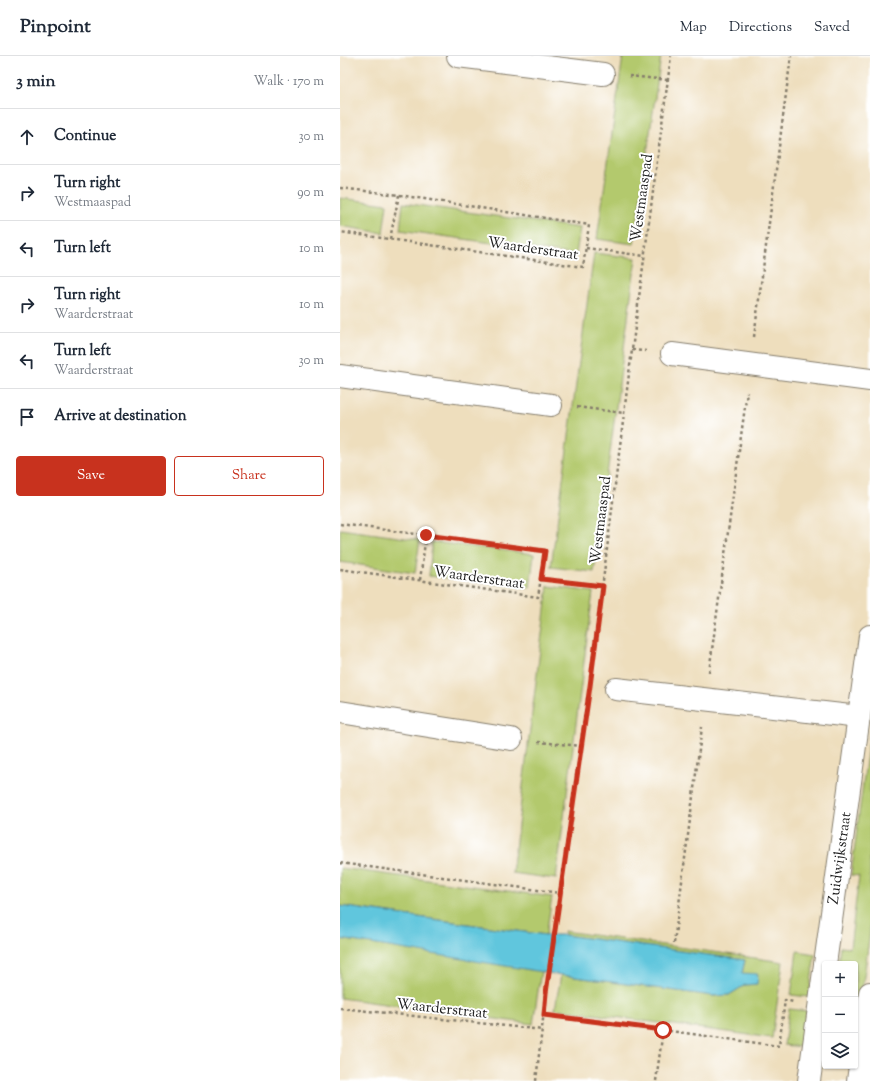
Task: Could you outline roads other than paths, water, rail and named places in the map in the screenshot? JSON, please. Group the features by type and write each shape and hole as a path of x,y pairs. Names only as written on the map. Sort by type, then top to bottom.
{"street":[{"path":"458,56 603,74"},
{"path":"672,354 870,380"},
{"path":"340,376 551,405"},
{"name":"Zuidwijkstraat","path":"809,1081 819,1049 819,1006 870,636"},
{"path":"616,689 859,716"},
{"path":"340,712 511,739"},
{"path":"858,1081 870,993"}],"water":[{"path":"340,906 546,935 565,935 745,960 742,973 758,974 757,984 745,985 729,995 713,996 561,975 340,939"}]}
